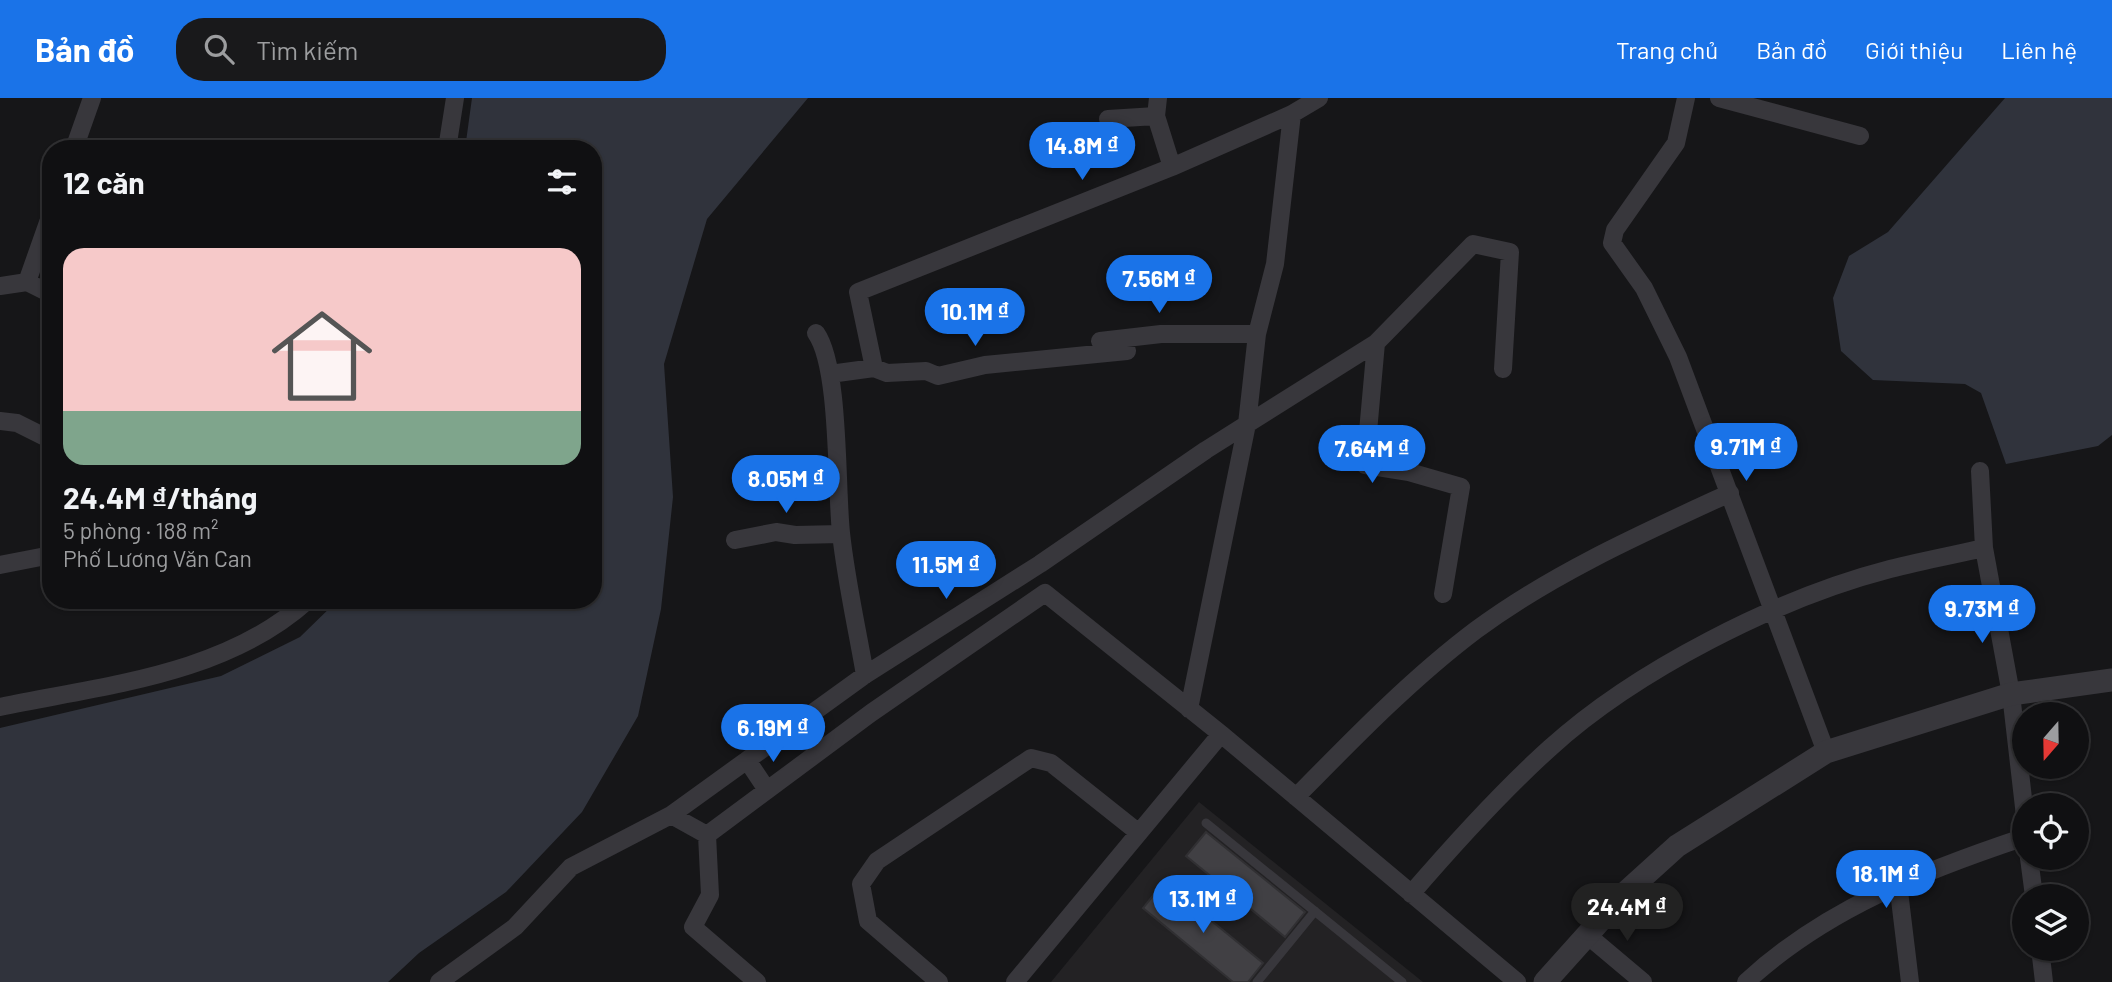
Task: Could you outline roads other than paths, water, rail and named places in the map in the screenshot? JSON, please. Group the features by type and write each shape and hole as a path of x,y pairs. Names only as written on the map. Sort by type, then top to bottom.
{"street":[{"path":"77,140 92,98"},
{"path":"448,140 455,98"},
{"path":"874,368 858,292 1172,167 1292,114 1319,98"},
{"path":"1686,98 1676,143 1615,230 1612,243 1644,288 1678,357 1826,752"},
{"path":"1719,98 1860,136"},
{"path":"1108,119 1157,107 1172,167"},
{"path":"1189,709 1247,424 1257,334 1275,264 1292,114"},
{"path":"27,282 42,240"},
{"path":"439,982 515,927 571,867 671,815 865,675 1040,564 1247,424 1376,343 1473,244 1488,245 1510,252 1510,307 1503,369"},
{"path":"0,286 27,282 42,290"},
{"path":"816,333 825,345 830,374 841,534 865,675"},
{"path":"1063,346 1161,334 1257,334"},
{"path":"1376,343 1365,465 1409,472 1461,488 1443,594"},
{"path":"830,374 874,368 887,373 926,371 938,376 985,365 1127,351"},
{"path":"0,421 17,424 42,436"},
{"path":"1980,471 1984,548 2011,694 2022,793"},
{"path":"1296,797 1356,735 1476,630 1559,576 1730,494"},
{"path":"735,540 776,533 794,536 841,534"},
{"path":"1411,894 1471,825 1550,747 1597,710 1689,651 1773,610 1888,569 1984,548"},
{"path":"0,565 42,557"},
{"path":"1040,564 1045,593 1221,734 1517,982"},
{"path":"707,835 870,713 1045,593"},
{"path":"0,707 145,677 214,658 286,620 298,609"},
{"path":"1545,982 1586,934 1677,846 1826,752 2011,694 2112,680"},
{"path":"1015,982 1221,734"},
{"path":"939,982 868,921 861,884 877,861 1031,758 1051,763 1139,833"},
{"path":"747,760 767,790"},
{"path":"671,815 707,835"},
{"path":"707,835 710,895 693,927 757,982"},
{"path":"1746,982 1784,950 1857,902 1932,868 2012,841"},
{"path":"1898,883 1909,982"},
{"path":"1586,934 1643,982"},
{"path":"2042,961 2044,982"}],"lane":[{"path":"1206,823 1402,982"},
{"path":"1257,982 1315,911"}]}
